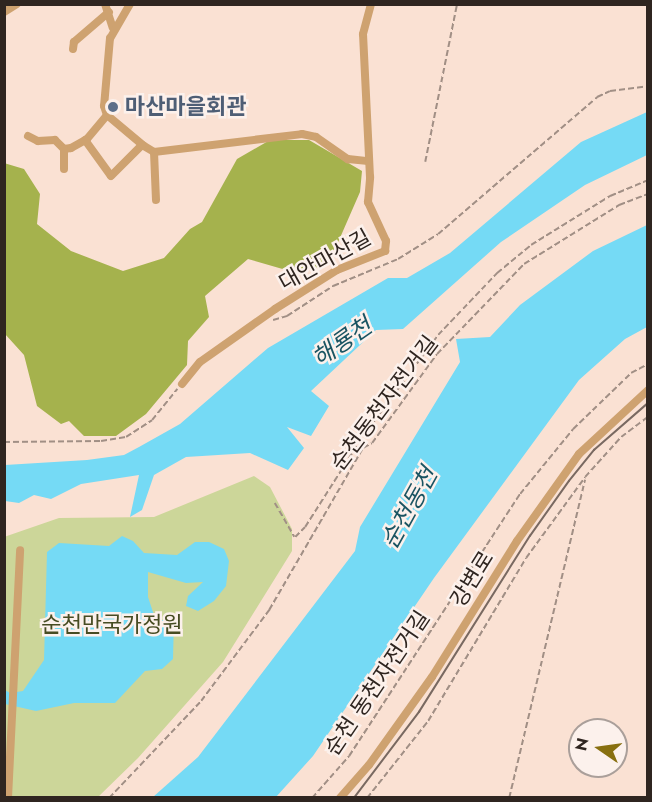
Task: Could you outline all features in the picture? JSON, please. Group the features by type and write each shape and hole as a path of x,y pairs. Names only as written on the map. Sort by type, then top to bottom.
{"street":[{"path":"4,12 16,4"},
{"path":"130,4 114,28 104,98 106,115 142,145 154,152 302,134 316,137 348,159 366,160"},
{"name":"대안마산길","path":"182,384 200,362 275,309 337,270 383,254 387,246 369,208 363,34 371,4"},
{"path":"74,49 75,42 107,8 114,28"},
{"path":"64,149 85,140 106,115"},
{"path":"28,136 38,141 54,140 64,149 64,169"},
{"path":"85,140 111,176 142,145"},
{"path":"154,152 156,200"},
{"name":"강변로","path":"340,798 369,765 432,677 517,541 579,454 648,390"},
{"path":"8,798 20,550"}],"path":[{"path":"425,162 457,4"},
{"path":"268,323 287,316 333,286 406,254 438,234 597,97 610,91 648,86"},
{"path":"275,503 295,537 306,527 363,436 438,335 497,273 531,244 610,196 648,180"},
{"name":"순천동천자전거길","path":"109,798 201,701 269,610 363,448 372,443 437,354 524,264 619,205 648,194"},
{"name":"순천 동천자전거길","path":"312,798 349,756 520,494 573,429 631,373 648,364"},
{"path":"4,442 101,441 126,436 152,420 182,384"},
{"path":"367,798 428,721 526,558 585,477 621,437 648,417"},
{"path":"510,798 585,477"}],"green space":[{"path":"270,140 309,140 362,171 360,192 336,247 320,267 286,270 248,259 205,296 209,317 188,341 187,365 146,414 116,436 84,436 69,421 61,424 37,406 24,355 5,334 4,163 24,169 40,194 37,224 71,251 123,271 164,258 190,229 202,222 237,159"},
{"name":"순천만국가정원","path":"254,476 270,487 292,529 292,551 223,662 138,758 97,798 5,797 4,537 59,518 154,517"}],"water":[{"name":"해룡천","path":"647,112 647,155 585,185 501,242 403,329 376,330 311,391 329,406 311,436 287,427 304,448 288,470 250,453 186,457 154,475 142,510 130,517 139,475 81,484 51,499 34,495 19,503 5,501 5,465 87,460 124,455 139,447 180,424 268,348 388,278 407,278 450,253 581,142"},
{"name":"순천동천","path":"647,225 647,327 625,339 579,380 434,578 313,756 276,797 153,797 198,757 355,551 360,527 460,362 456,339 490,337 520,305 593,251"},
{"path":"122,536 133,541 144,553 177,555 195,542 209,542 224,549 229,561 226,586 214,601 198,611 186,606 188,596 203,582 186,583 148,572 148,597 156,621 174,618 173,659 162,669 145,671 115,703 74,703 36,711 5,704 5,690 10,693 23,691 44,660 47,552 59,543 109,546"}],"tram line":[{"path":"354,798 419,712 530,536 569,481 594,450 648,403"}],"place":[{"name":"마산마을회관","path":"113,107"}]}
